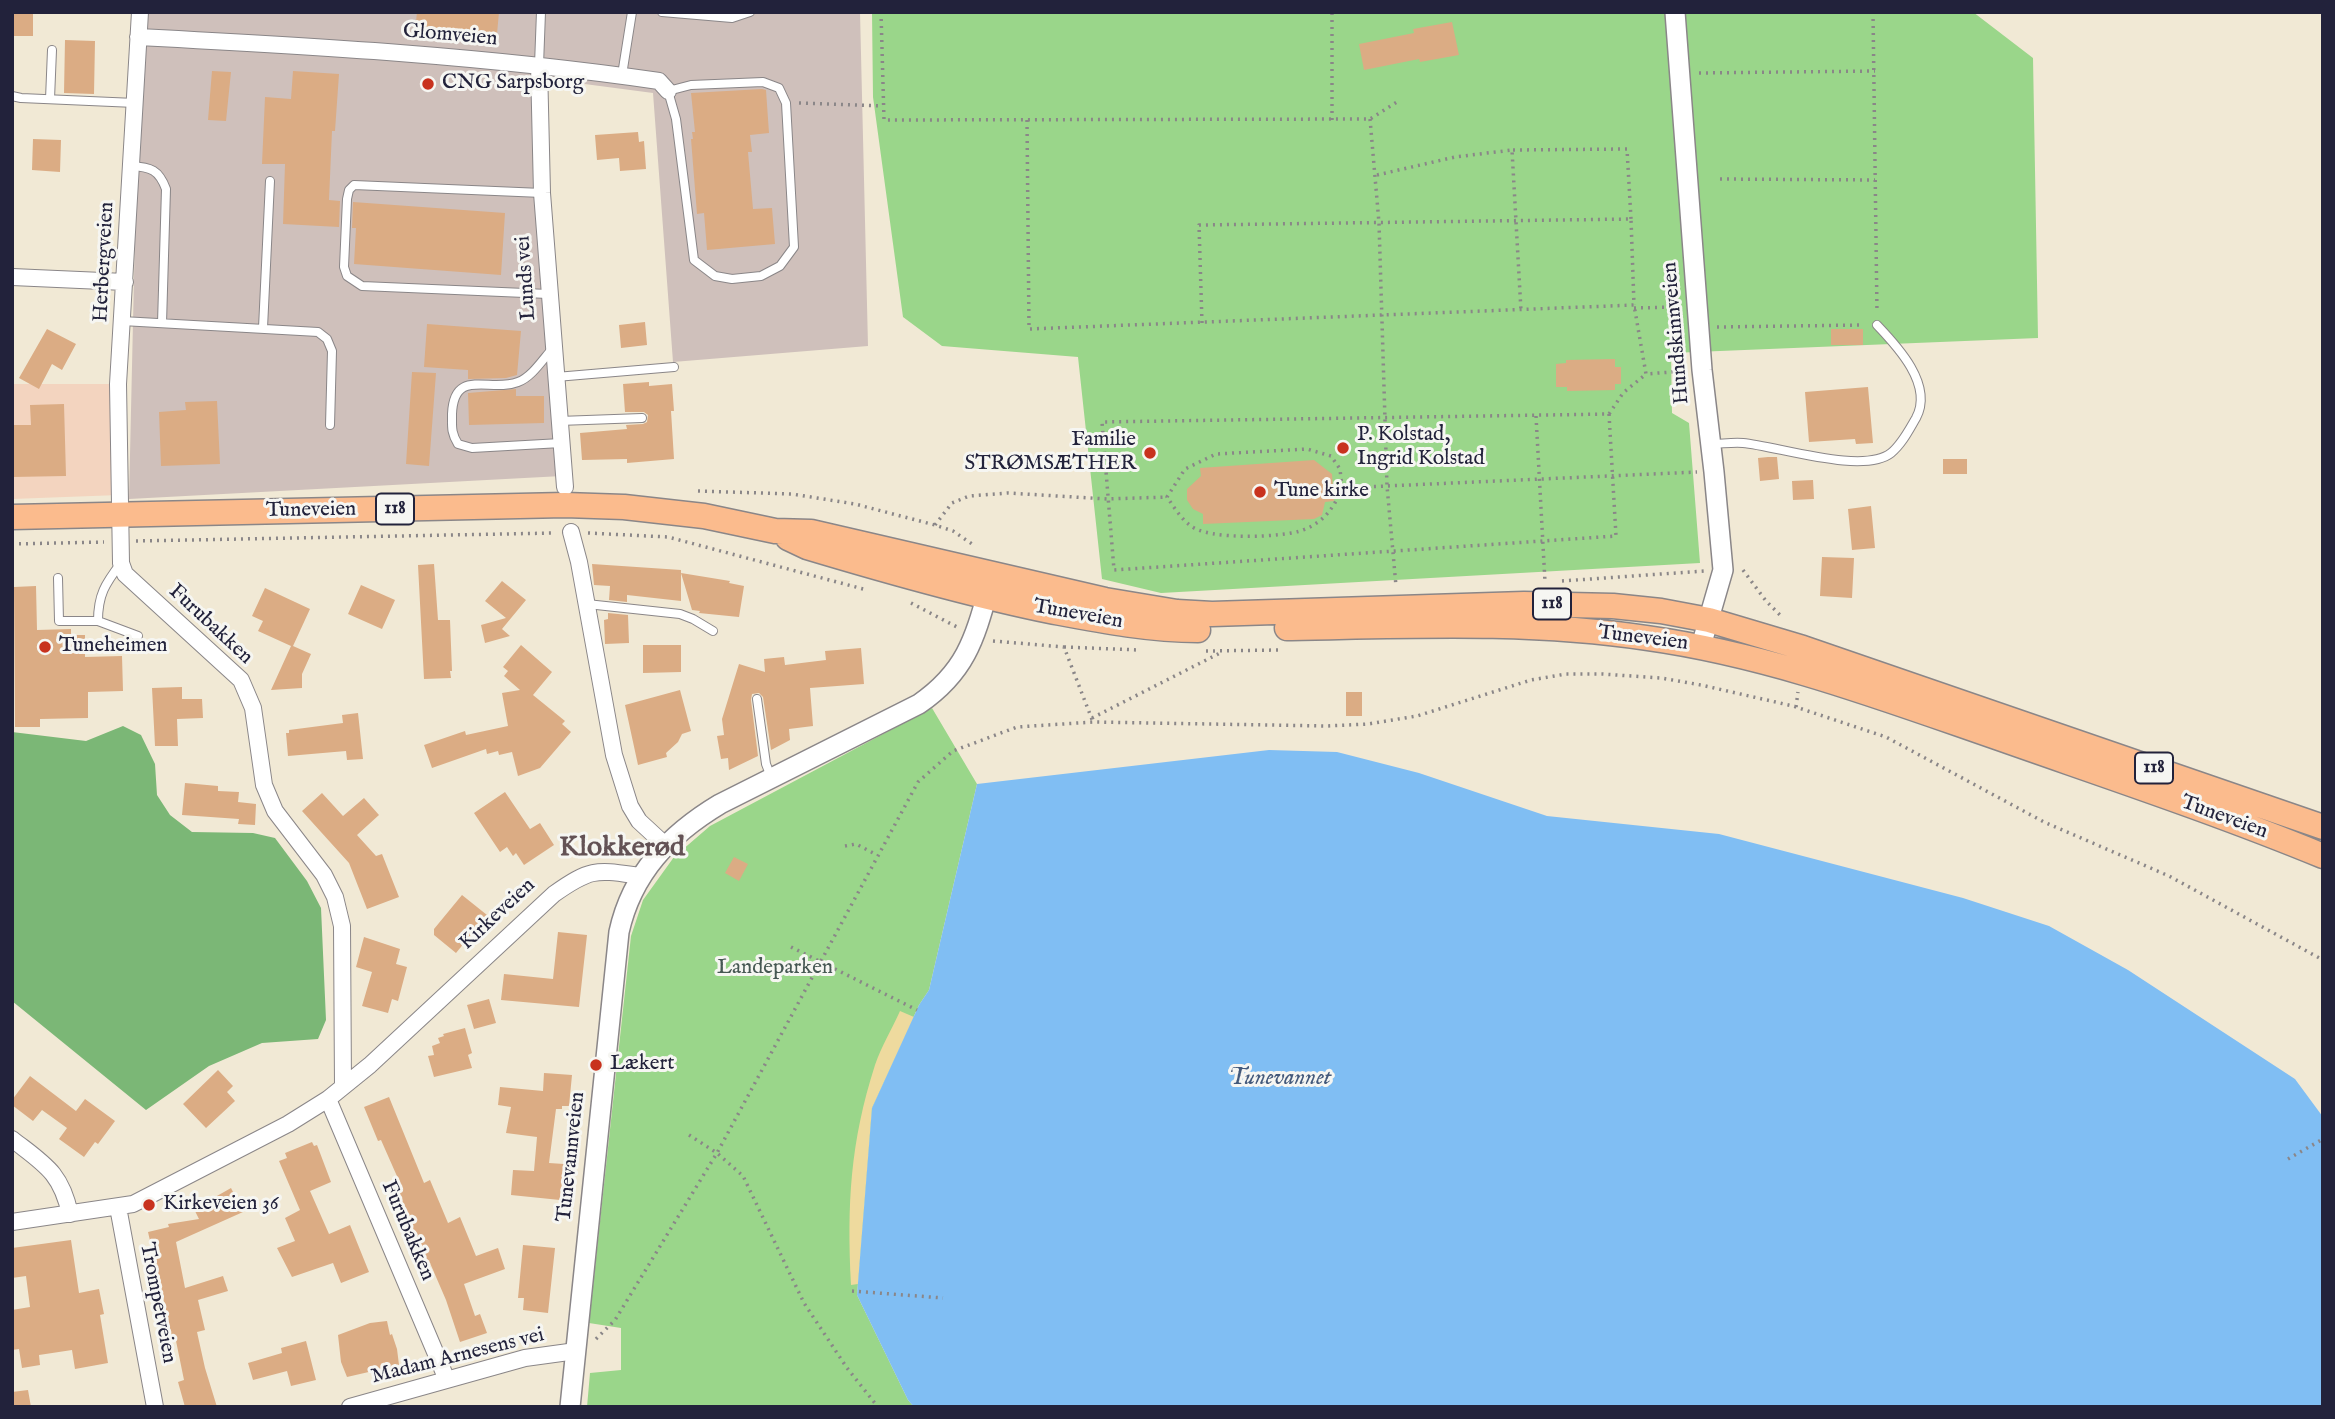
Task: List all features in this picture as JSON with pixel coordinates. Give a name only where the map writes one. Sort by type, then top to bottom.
[{"type":"main road","name":"Tuneveien","points":[[12,517],[565,505],[624,507],[704,516],[775,531],[811,532],[1105,600],[1177,612],[1212,614],[1397,599],[1568,604],[1661,611],[1709,620],[1802,648],[2323,827]]},
{"type":"main road","name":"Tuneveien","points":[[775,531],[807,547],[986,598],[1085,618],[1154,628],[1535,628],[1599,632],[1701,646],[1751,657],[1852,687],[2157,794],[2323,856]]},
{"type":"street","name":"Herbergveien","points":[[119,515],[118,384],[140,12]]},
{"type":"street","name":"Hundskinnveien","points":[[1675,12],[1698,328],[1723,570],[1701,646]]},
{"type":"street","name":"Glomveien","points":[[138,37],[424,54],[539,65],[659,81],[668,91]]},
{"type":"street","name":"Lunds vei","points":[[539,65],[548,294],[565,487]]},
{"type":"street","points":[[12,277],[125,282]]},
{"type":"street","points":[[119,515],[121,563]]},
{"type":"street","points":[[571,532],[614,755],[630,806],[639,821],[665,845]]},
{"type":"street","name":"Furubakken","points":[[121,563],[125,574],[241,680],[253,708],[264,785],[275,811],[324,875],[335,897],[342,926],[343,1087]]},
{"type":"street","points":[[641,876],[665,845],[691,821],[919,704],[933,694],[954,673],[975,636],[993,572]]},
{"type":"street","name":"Kirkeveien","points":[[12,1222],[118,1208],[147,1199],[288,1124],[343,1087],[554,894],[575,878],[597,870],[641,876]]},
{"type":"street","name":"Tunevannveien","points":[[570,1407],[619,932],[629,897],[641,876]]},
{"type":"street","name":"Furubakken","points":[[328,1099],[447,1380]]},
{"type":"street","points":[[12,1139],[53,1173],[65,1192],[70,1214]]},
{"type":"street","name":"Trompetveien","points":[[118,1208],[155,1407]]},
{"type":"street","name":"Madam Arnesens vei","points":[[350,1407],[526,1358],[576,1351]]},
{"type":"lane","points":[[539,65],[541,12]]},
{"type":"lane","points":[[622,75],[632,12]]},
{"type":"lane","points":[[662,12],[733,18],[750,12]]},
{"type":"lane","points":[[50,99],[52,50]]},
{"type":"lane","points":[[763,82],[779,88],[786,103],[794,247],[780,266],[761,276],[732,279],[715,276],[694,260],[676,119],[668,91],[691,85],[763,82]]},
{"type":"lane","points":[[12,96],[135,103]]},
{"type":"lane","points":[[131,166],[156,170],[166,189],[162,323]]},
{"type":"lane","points":[[263,328],[270,181]]},
{"type":"lane","points":[[542,193],[354,185],[349,190],[347,199],[344,267],[347,276],[362,286],[548,294]]},
{"type":"lane","points":[[122,321],[318,332],[327,338],[332,351],[330,425]]},
{"type":"lane","points":[[1711,444],[1741,442],[1842,461],[1876,459],[1890,454],[1904,438],[1919,411],[1919,388],[1900,350],[1877,325]]},
{"type":"lane","points":[[553,348],[522,381],[468,386],[457,391],[453,399],[451,433],[458,444],[472,448],[561,443]]},
{"type":"lane","points":[[555,377],[674,367]]},
{"type":"lane","points":[[559,421],[642,418]]},
{"type":"lane","points":[[98,621],[99,600],[121,563]]},
{"type":"lane","points":[[58,578],[59,621],[98,621],[138,636]]},
{"type":"lane","points":[[587,604],[680,614],[713,631]]},
{"type":"lane","points":[[757,699],[766,764],[771,778]]},
{"type":"path","points":[[880,12],[884,120],[1370,119],[1400,100]]},
{"type":"path","points":[[1332,12],[1332,120]]},
{"type":"path","points":[[1698,328],[1877,325],[1873,12]]},
{"type":"path","points":[[1680,76],[1709,72],[1875,71]]},
{"type":"path","points":[[786,103],[883,106]]},
{"type":"path","points":[[1370,119],[1376,175],[1387,486],[1397,599]]},
{"type":"path","points":[[1027,120],[1030,329],[1382,313],[1686,307]]},
{"type":"path","points":[[1376,175],[1455,157],[1513,150],[1626,149],[1634,307],[1646,374]]},
{"type":"path","points":[[1513,150],[1521,311]]},
{"type":"path","points":[[1720,179],[1876,180]]},
{"type":"path","points":[[1202,323],[1199,225],[1630,219]]},
{"type":"path","points":[[1609,414],[1102,422],[1114,570],[1616,536],[1609,414],[1623,393],[1646,374],[1702,370]]},
{"type":"path","points":[[1536,416],[1545,582]]},
{"type":"path","points":[[1307,449],[1331,456],[1340,470],[1342,488],[1333,511],[1303,530],[1269,536],[1209,534],[1192,528],[1167,497],[1185,468],[1216,454],[1281,450],[1307,449]]},
{"type":"path","points":[[1342,488],[1714,472]]},
{"type":"path","points":[[935,525],[952,503],[969,496],[1008,493],[1107,499],[1167,497]]},
{"type":"path","points":[[12,544],[571,532],[634,534],[668,537],[874,592]]},
{"type":"path","points":[[1698,572],[1743,570],[1766,601],[1787,623]]},
{"type":"path","points":[[900,599],[913,603],[975,636],[993,641],[1140,651]]},
{"type":"path","points":[[1064,647],[1092,720]]},
{"type":"path","points":[[1196,651],[1283,650]]},
{"type":"path","points":[[1092,720],[1224,651]]},
{"type":"path","points":[[576,1351],[599,1337],[615,1320],[717,1153],[918,782],[953,751],[1017,727],[1092,720],[1327,726],[1368,724],[1417,716],[1531,680],[1566,674],[1630,676],[1701,685],[1793,706],[1886,737],[2044,822],[2169,876],[2323,960]]},
{"type":"path","points":[[845,846],[856,845],[877,855]]},
{"type":"path","points":[[791,947],[917,1010]]},
{"type":"path","points":[[689,1135],[717,1153],[743,1176],[804,1303],[847,1368],[878,1407]]},
{"type":"path","points":[[2288,1160],[2323,1139]]},
{"type":"path","points":[[852,1291],[943,1298]]},
{"type":"shaded area","points":[[140,12],[860,12],[868,346],[673,362],[653,93],[539,78],[562,476],[129,499]]},
{"type":"shaded area","points":[[12,384],[118,384],[119,495],[12,499]]},
{"type":"green space","points":[[872,12],[1973,12],[2033,58],[2038,338],[1671,353],[1672,413],[1689,423],[1700,563],[1161,593],[1102,579],[1078,357],[942,346],[903,317],[873,97]]},
{"type":"green space","name":"Landeparken","points":[[932,708],[977,784],[929,990],[919,1005],[872,1108],[857,1295],[908,1400],[914,1407],[587,1407],[590,1373],[621,1370],[621,1328],[589,1323],[631,936],[643,900],[674,857],[710,826]]},
{"type":"green space","points":[[123,726],[141,735],[155,764],[157,795],[170,815],[192,832],[253,833],[275,838],[307,881],[321,908],[326,1020],[318,1039],[262,1043],[209,1066],[146,1110],[12,1001],[12,732],[86,741]]},
{"type":"sand","points":[[900,1011],[914,1017],[872,1108],[858,1284],[851,1285],[850,1200],[855,1148],[875,1065]]},
{"type":"water","name":"Tunevannet","points":[[1269,750],[1337,752],[1419,773],[1547,816],[1719,834],[1963,898],[2049,926],[2128,970],[2295,1079],[2323,1117],[2323,1407],[914,1407],[908,1400],[857,1295],[872,1108],[919,1005],[929,990],[977,784]]},
{"type":"building","points":[[12,12],[33,12],[33,36],[12,36]]},
{"type":"building","points":[[417,12],[499,12],[497,34],[415,32]]},
{"type":"building","points":[[1452,22],[1459,55],[1420,62],[1419,59],[1364,70],[1359,44],[1414,33],[1413,29]]},
{"type":"building","points":[[65,40],[95,41],[94,94],[64,93]]},
{"type":"building","points":[[212,71],[231,72],[226,121],[208,120]]},
{"type":"building","points":[[293,71],[339,74],[335,131],[332,131],[329,200],[340,201],[339,227],[283,224],[285,164],[262,164],[265,97],[291,99]]},
{"type":"building","points":[[766,90],[769,133],[750,135],[752,152],[748,152],[753,209],[772,208],[775,244],[707,250],[704,213],[697,214],[691,139],[692,132],[695,132],[691,93]]},
{"type":"building","points":[[638,132],[639,142],[644,141],[646,169],[620,171],[619,158],[597,160],[595,135]]},
{"type":"building","points":[[33,139],[61,140],[60,172],[32,170]]},
{"type":"building","points":[[353,202],[505,213],[501,275],[354,264],[356,228],[352,228]]},
{"type":"building","points":[[645,322],[647,345],[621,348],[619,325]]},
{"type":"building","points":[[427,324],[521,331],[517,375],[468,379],[468,370],[424,367]]},
{"type":"building","points":[[47,329],[76,344],[62,370],[52,364],[39,389],[19,378]]},
{"type":"building","points":[[1831,329],[1863,329],[1863,345],[1831,345]]},
{"type":"building","points":[[1615,359],[1615,367],[1621,367],[1621,384],[1615,384],[1615,390],[1567,391],[1567,387],[1556,387],[1556,364],[1566,363],[1566,360]]},
{"type":"building","points":[[412,372],[436,373],[429,466],[406,464]]},
{"type":"building","points":[[649,382],[649,386],[672,384],[674,459],[627,463],[627,459],[582,460],[580,433],[627,429],[626,425],[647,422],[648,415],[644,412],[625,412],[623,384]]},
{"type":"building","points":[[1868,387],[1873,443],[1856,444],[1855,439],[1809,442],[1805,392]]},
{"type":"building","points":[[516,389],[516,396],[544,396],[544,423],[469,425],[468,393]]},
{"type":"building","points":[[217,401],[220,464],[161,466],[159,412],[186,410],[185,402]]},
{"type":"building","points":[[64,404],[66,476],[12,477],[12,425],[31,425],[30,405]]},
{"type":"building","points":[[1777,457],[1779,479],[1760,481],[1758,458]]},
{"type":"building","points":[[1943,459],[1967,459],[1967,474],[1943,474]]},
{"type":"building","name":"Tune kirke","points":[[1314,460],[1332,474],[1334,501],[1325,502],[1322,515],[1314,519],[1203,524],[1203,514],[1193,509],[1187,500],[1187,489],[1201,476],[1200,468]]},
{"type":"building","points":[[1813,480],[1814,499],[1793,500],[1792,481]]},
{"type":"building","points":[[1871,506],[1875,548],[1852,550],[1848,509]]},
{"type":"building","points":[[1822,557],[1854,558],[1852,598],[1820,596]]},
{"type":"building","points":[[434,564],[438,620],[450,620],[452,671],[451,678],[424,679],[418,565]]},
{"type":"building","points":[[592,564],[681,570],[681,601],[627,595],[627,602],[609,600],[610,586],[594,585]]},
{"type":"building","points":[[681,573],[744,586],[739,617],[692,610]]},
{"type":"building","points":[[502,581],[526,600],[502,629],[510,636],[485,643],[481,625],[506,618],[485,601]]},
{"type":"building","points":[[361,585],[395,600],[382,629],[348,614]]},
{"type":"building","points":[[36,586],[37,630],[71,629],[71,635],[85,635],[85,657],[122,656],[123,691],[88,692],[88,718],[40,719],[40,727],[15,727],[14,587]]},
{"type":"building","points":[[265,588],[310,609],[293,646],[311,654],[302,674],[302,688],[271,690],[291,646],[258,631],[263,621],[252,616]]},
{"type":"building","points":[[608,613],[628,615],[629,643],[605,644],[604,620],[608,619]]},
{"type":"building","points":[[521,645],[552,672],[533,695],[565,721],[562,724],[571,732],[540,768],[518,776],[512,752],[499,755],[498,751],[487,754],[486,749],[432,768],[424,745],[465,731],[466,735],[508,726],[502,693],[520,690],[504,676],[508,671],[503,667]]},
{"type":"building","points":[[643,645],[681,645],[681,672],[643,673]]},
{"type":"building","points":[[861,648],[864,684],[810,688],[813,726],[789,729],[790,740],[771,750],[763,697],[759,693],[752,694],[758,756],[729,770],[728,758],[721,759],[717,736],[724,735],[722,719],[739,664],[765,672],[764,659],[784,657],[785,665],[826,660],[825,651]]},
{"type":"building","points":[[182,687],[182,699],[202,699],[203,718],[177,719],[178,746],[155,746],[152,688]]},
{"type":"building","points":[[680,690],[691,731],[682,734],[666,753],[667,757],[638,765],[625,705]]},
{"type":"building","points":[[1346,692],[1362,692],[1362,716],[1346,716]]},
{"type":"building","points":[[358,713],[363,759],[347,760],[346,751],[288,756],[286,733],[289,733],[289,730],[343,723],[342,715]]},
{"type":"building","points":[[185,783],[218,786],[218,791],[239,792],[238,802],[256,804],[255,825],[238,824],[239,819],[182,815]]},
{"type":"building","points":[[505,792],[530,829],[540,823],[554,845],[524,865],[516,853],[513,856],[507,847],[500,852],[474,813]]},
{"type":"building","points":[[322,793],[343,816],[364,798],[379,815],[357,835],[376,856],[382,854],[399,897],[367,909],[349,863],[302,811]]},
{"type":"building","points":[[734,857],[748,864],[739,881],[725,873]]},
{"type":"building","points":[[462,895],[487,915],[456,953],[434,935],[434,929]]},
{"type":"building","points":[[558,932],[587,935],[579,1007],[501,1000],[504,974],[553,979]]},
{"type":"building","points":[[364,937],[400,949],[396,964],[407,967],[398,1001],[392,999],[388,1013],[362,1006],[372,972],[356,967]]},
{"type":"building","points":[[489,999],[496,1023],[474,1029],[467,1005]]},
{"type":"building","points":[[465,1028],[472,1053],[468,1055],[472,1068],[434,1077],[428,1056],[434,1055],[432,1046],[440,1043],[438,1038],[444,1036],[443,1034]]},
{"type":"building","points":[[218,1070],[233,1086],[227,1092],[235,1101],[206,1128],[183,1104]]},
{"type":"building","points":[[544,1073],[572,1075],[569,1106],[556,1109],[549,1163],[564,1164],[560,1200],[511,1195],[513,1170],[534,1171],[537,1137],[506,1133],[511,1107],[498,1105],[500,1087],[543,1091]]},
{"type":"building","points":[[30,1076],[76,1111],[85,1099],[115,1121],[98,1144],[95,1142],[84,1157],[59,1139],[67,1128],[42,1110],[33,1121],[12,1105],[12,1100]]},
{"type":"building","points":[[389,1097],[424,1183],[430,1180],[448,1223],[460,1217],[476,1256],[498,1248],[505,1269],[464,1284],[475,1316],[480,1314],[487,1333],[460,1342],[446,1300],[395,1185],[400,1183],[364,1107]]},
{"type":"building","points":[[312,1142],[314,1146],[317,1145],[331,1182],[310,1191],[329,1234],[350,1225],[369,1272],[341,1283],[333,1263],[292,1277],[277,1248],[295,1241],[285,1218],[300,1210],[279,1161],[287,1158],[285,1153]]},
{"type":"building","points":[[231,1188],[243,1212],[176,1242],[185,1288],[223,1276],[228,1291],[198,1300],[205,1330],[197,1332],[217,1407],[185,1407],[178,1382],[184,1380],[175,1336],[172,1337],[148,1232],[169,1227],[168,1224],[199,1219],[194,1209]]},
{"type":"building","points":[[71,1240],[79,1293],[99,1289],[104,1314],[100,1315],[108,1363],[75,1369],[72,1350],[39,1355],[40,1365],[22,1368],[19,1349],[12,1350],[12,1310],[30,1307],[26,1276],[12,1278],[12,1248]]},
{"type":"building","points":[[523,1245],[555,1248],[548,1313],[523,1310],[524,1298],[518,1298]]},
{"type":"building","points":[[387,1321],[397,1349],[399,1365],[347,1377],[341,1362],[338,1335],[370,1323]]},
{"type":"building","points":[[306,1341],[316,1380],[291,1386],[287,1371],[253,1380],[248,1363],[282,1353],[281,1348]]},
{"type":"building","points":[[28,1390],[31,1407],[12,1407],[12,1392]]},
{"type":"place","name":"CNG Sarpsborg","points":[[428,84]]},
{"type":"place","name":"P. Kolstad, Ingrid Kolstad","points":[[1343,448]]},
{"type":"place","name":"Familie STRØMSÆTHER","points":[[1150,453]]},
{"type":"place","name":"Tune kirke","points":[[1260,492]]},
{"type":"place","name":"Tuneheimen","points":[[45,647]]},
{"type":"place","name":"Lækert","points":[[596,1065]]},
{"type":"place","name":"Kirkeveien 36","points":[[149,1205]]},
{"type":"district","name":"Klokkerød","points":[[622,849]]}]
